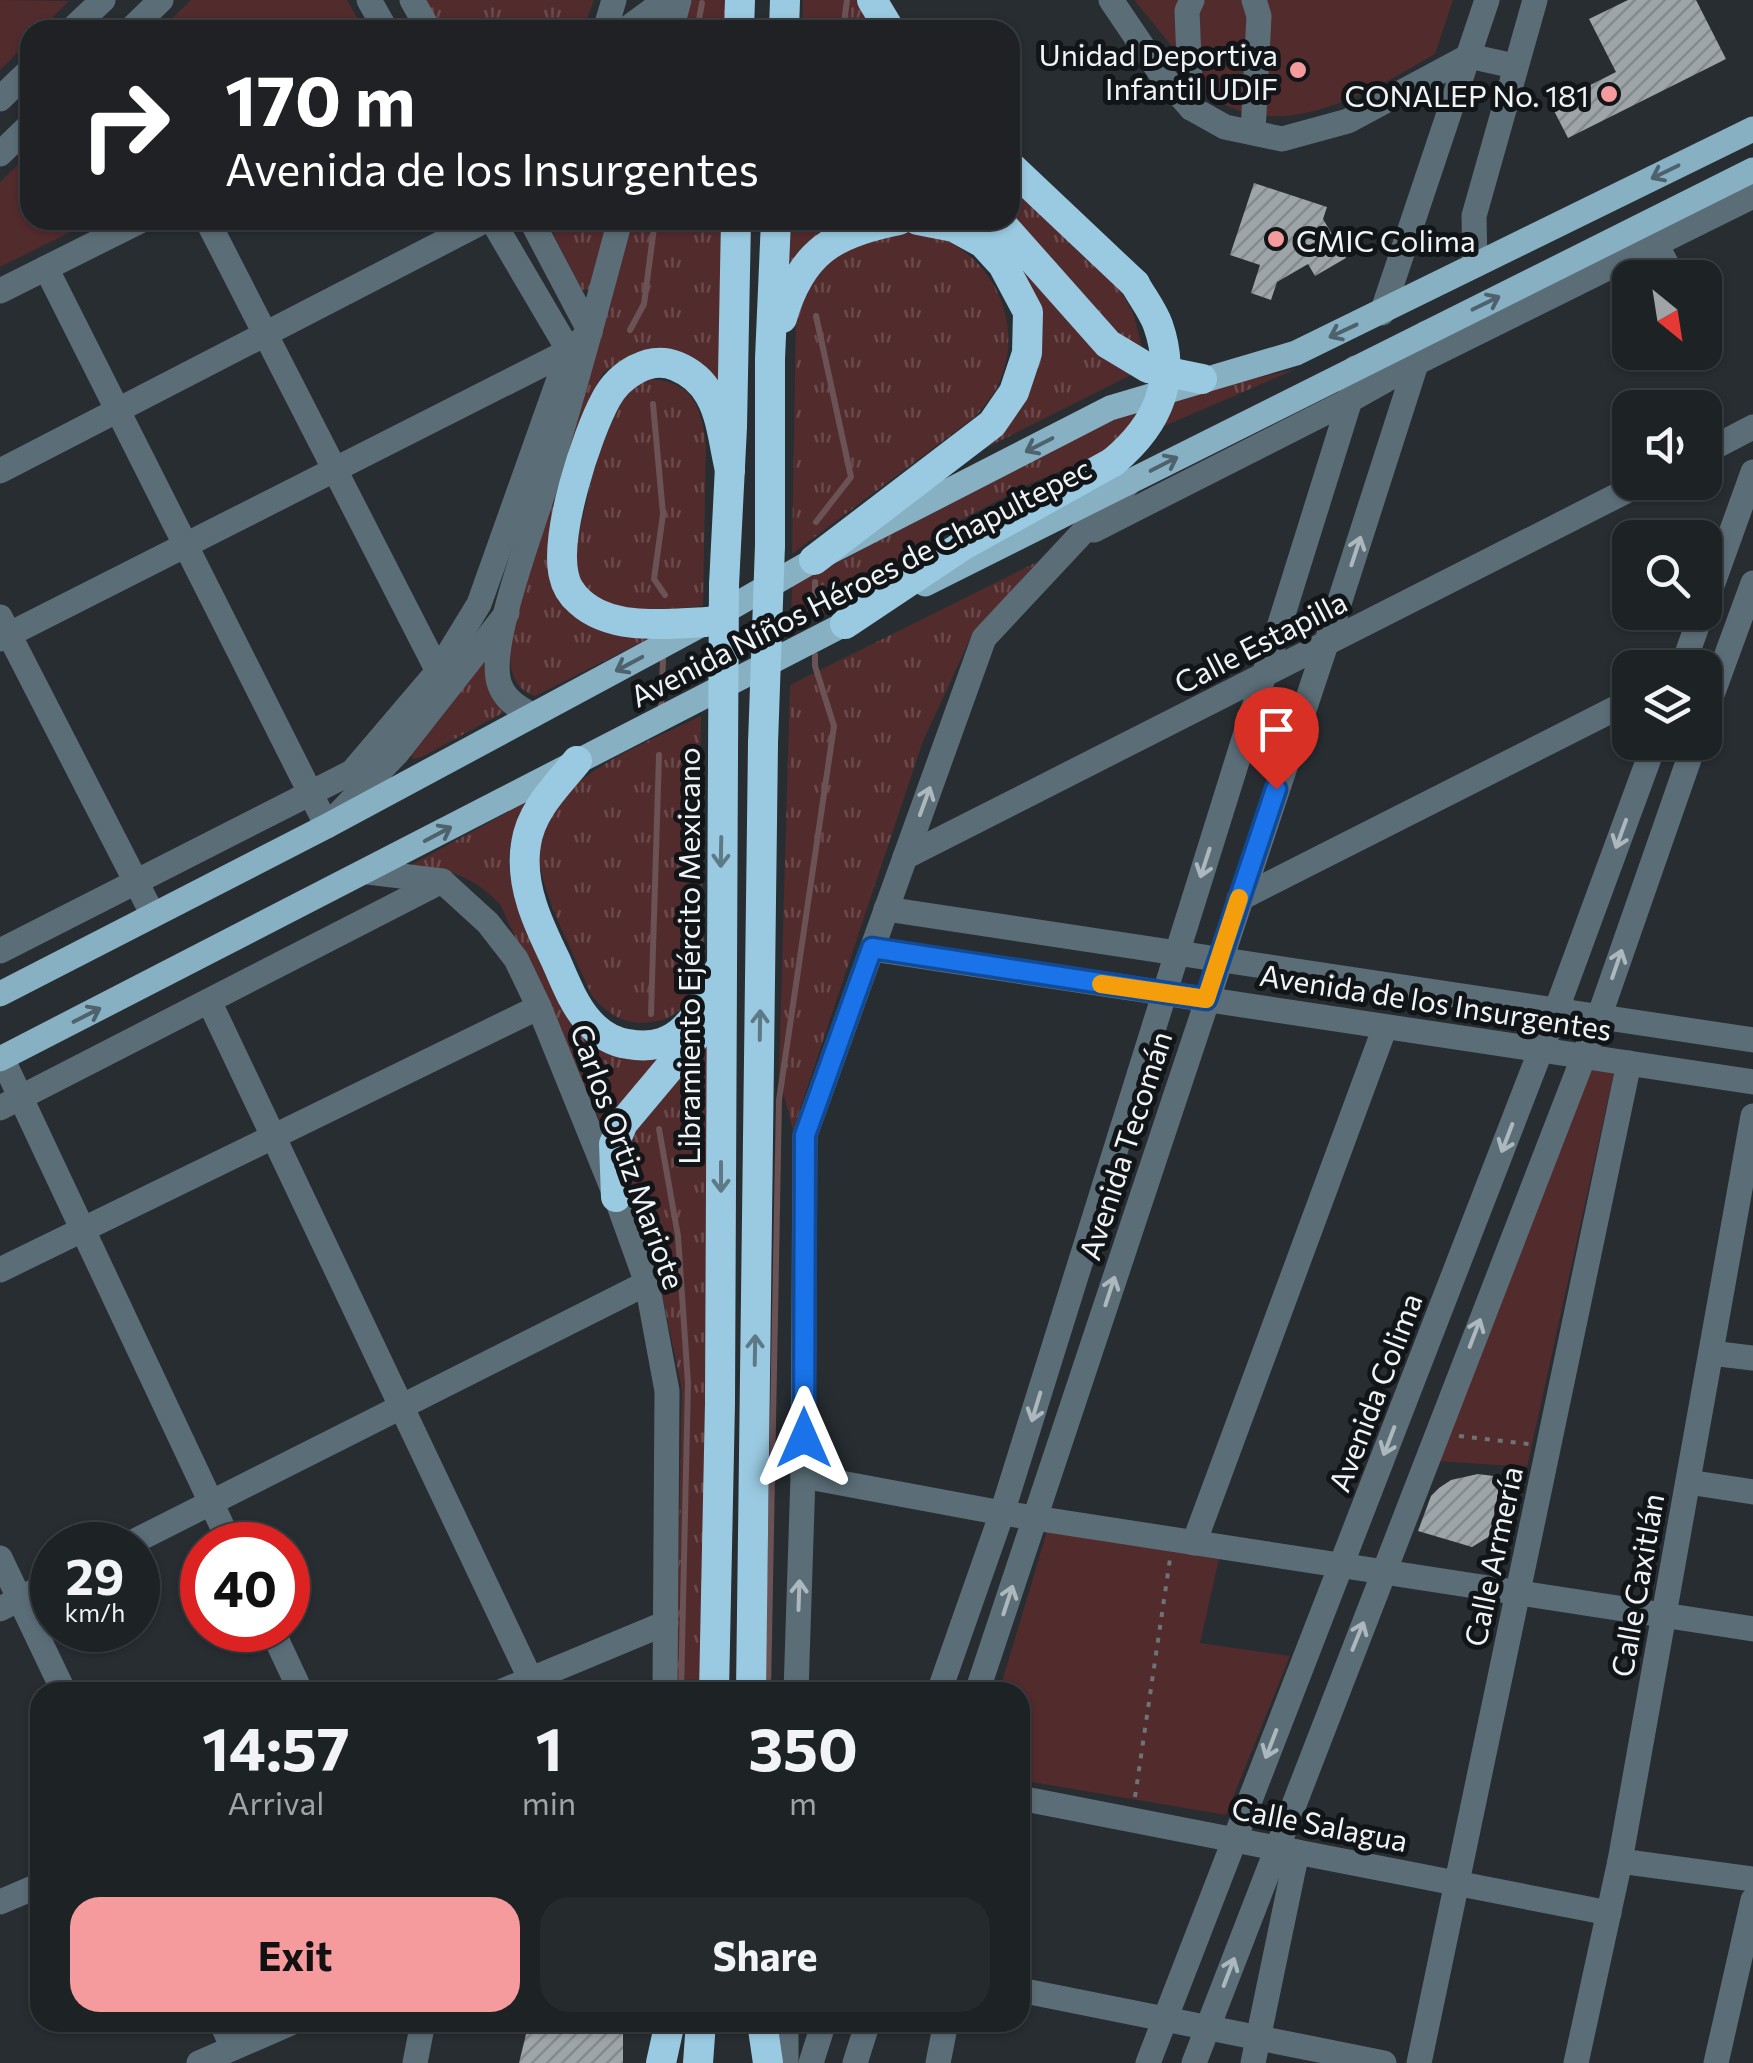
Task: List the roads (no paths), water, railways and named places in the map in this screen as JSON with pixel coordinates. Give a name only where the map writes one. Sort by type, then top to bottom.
[{"type":"highway","points":[[845,624],[962,546],[1122,472],[1158,407],[1167,369],[1158,323],[1134,284],[1020,176]]},
{"type":"highway","name":"Libramiento Ejército Mexicano","points":[[714,1682],[724,584],[736,230]]},
{"type":"highway","points":[[751,1682],[770,359],[776,230]]},
{"type":"highway","points":[[770,359],[792,284],[817,252],[858,230]]},
{"type":"highway","points":[[814,560],[992,424],[1014,392],[1026,353],[1028,312],[1003,265],[982,243],[959,230]]},
{"type":"highway","points":[[1007,230],[1108,344],[1148,368],[1202,379]]},
{"type":"highway","points":[[706,622],[626,622],[582,604],[563,574],[562,535],[583,456],[607,397],[625,376],[652,362],[670,363],[703,384],[716,413],[730,470]]},
{"type":"highway","points":[[577,761],[540,805],[531,822],[524,864],[544,937],[588,1021],[620,1043],[658,1045],[674,1038],[694,1018],[722,963]]},
{"type":"highway","points":[[616,1198],[614,1144],[624,1123],[722,1004]]},
{"type":"highway","points":[[660,2063],[668,2032]]},
{"type":"highway","points":[[698,2063],[700,2032]]},
{"type":"highway","points":[[749,2032],[750,2063]]},
{"type":"highway","points":[[763,2032],[768,2063]]},
{"type":"main road","name":"Avenida Niños Héroes de Chapultepec","points":[[0,994],[327,826],[814,560],[1110,408],[1296,353],[1753,129]]},
{"type":"main road","name":"Avenida Niños Héroes de Chapultepec","points":[[1122,472],[1650,234],[1753,170]]},
{"type":"main road","name":"Avenida Niños Héroes de Chapultepec","points":[[1,1058],[845,624]]},
{"type":"street","points":[[140,20],[161,0]]},
{"type":"street","points":[[639,20],[666,0]]},
{"type":"street","points":[[1110,0],[1161,74],[1190,108],[1226,127],[1282,139],[1348,121],[1469,56],[1514,66]]},
{"type":"street","points":[[1190,108],[1187,10],[1192,0]]},
{"type":"street","points":[[1254,0],[1259,16],[1254,132]]},
{"type":"street","points":[[1382,313],[1487,0]]},
{"type":"street","points":[[1475,265],[1474,216],[1534,0]]},
{"type":"street","points":[[0,99],[20,80]]},
{"type":"street","points":[[0,154],[20,135]]},
{"type":"street","points":[[1076,539],[1350,400],[1650,234],[1753,196]]},
{"type":"street","points":[[0,291],[122,230]]},
{"type":"street","points":[[212,230],[443,680]]},
{"type":"street","points":[[0,471],[469,230]]},
{"type":"street","points":[[495,230],[569,351]]},
{"type":"street","points":[[536,230],[590,332]]},
{"type":"street","points":[[533,716],[512,703],[498,681],[506,613],[617,230]]},
{"type":"street","points":[[1650,234],[1664,260]]},
{"type":"street","points":[[46,268],[327,826],[398,753],[443,680],[480,604],[569,351]]},
{"type":"street","points":[[152,915],[3,630],[335,470],[569,351],[590,332]]},
{"type":"street","name":"Avenida Tecomán","points":[[980,1682],[1426,333]]},
{"type":"street","name":"Avenida Tecomán","points":[[943,1682],[1002,1513],[1166,994],[1350,400],[1355,368]]},
{"type":"street","points":[[1722,443],[1753,427]]},
{"type":"street","points":[[796,1682],[804,1476],[805,1135],[984,638],[1076,539],[1122,472]]},
{"type":"street","points":[[1722,558],[1753,472]]},
{"type":"street","name":"Calle Estapilla","points":[[905,857],[1612,498]]},
{"type":"street","points":[[1722,666],[1753,583]]},
{"type":"street","points":[[0,951],[352,772],[506,613]]},
{"type":"street","points":[[1722,655],[1727,652]]},
{"type":"street","points":[[1239,898],[1612,710]]},
{"type":"street","name":"Avenida Colima","points":[[1148,2063],[1541,1050],[1648,760]]},
{"type":"street","points":[[1194,2063],[1286,1850],[1384,1571],[1598,1017],[1689,760]]},
{"type":"street","points":[[368,872],[442,882]]},
{"type":"street","points":[[10,1103],[442,882]]},
{"type":"street","name":"Carlos Ortiz Mariote","points":[[442,882],[488,923],[516,958],[616,1198],[646,1283],[666,1391],[666,1623]]},
{"type":"street","name":"Avenida de los Insurgentes","points":[[886,909],[1753,1040]]},
{"type":"street","points":[[1010,971],[1024,931]]},
{"type":"street","name":"Avenida de los Insurgentes","points":[[872,948],[1753,1082]]},
{"type":"street","points":[[209,1001],[531,1680]]},
{"type":"street","points":[[0,1270],[539,1007]]},
{"type":"street","points":[[1184,1541],[1385,1027]]},
{"type":"street","points":[[1,1058],[10,1103],[83,1230],[221,1522]]},
{"type":"street","name":"Calle Armería","points":[[1419,2063],[1629,1063]]},
{"type":"street","name":"Calle Caxitlán","points":[[1576,2063],[1620,1860],[1711,1353],[1745,1206],[1753,1116]]},
{"type":"street","points":[[160,1528],[646,1283]]},
{"type":"street","points":[[1711,1353],[1753,1358]]},
{"type":"street","points":[[804,1476],[1002,1513],[1753,1628]]},
{"type":"street","points":[[1688,1482],[1753,1492]]},
{"type":"street","points":[[0,1558],[10,1604],[58,1682]]},
{"type":"street","points":[[526,1682],[666,1623],[665,1682]]},
{"type":"street","points":[[282,1652],[296,1682]]},
{"type":"street","name":"Calle Salagua","points":[[1030,1800],[1608,1913]]},
{"type":"street","points":[[1255,2050],[1286,1850]]},
{"type":"street","points":[[1620,1860],[1753,1879]]},
{"type":"street","points":[[2,1897],[30,1888]]},
{"type":"street","points":[[1716,2063],[1740,2016],[1753,1900]]},
{"type":"street","points":[[1030,1992],[1208,2028],[1255,2050],[1384,2063]]},
{"type":"street","points":[[226,2032],[233,2048]]},
{"type":"street","points":[[199,2063],[269,2032]]},
{"type":"street","points":[[415,2063],[421,2032]]},
{"type":"street","points":[[659,2032],[660,2063]]},
{"type":"street","points":[[786,2032],[786,2063]]},
{"type":"street","points":[[810,2063],[821,2032]]},
{"type":"street","points":[[855,2063],[865,2032]]},
{"type":"street","points":[[938,2063],[944,2032]]},
{"type":"waterway","points":[[844,20],[847,0]]},
{"type":"waterway","points":[[699,20],[702,3]]},
{"type":"waterway","points":[[630,330],[644,304],[654,230]]},
{"type":"waterway","points":[[816,316],[851,477],[816,522]]},
{"type":"waterway","points":[[653,404],[663,514],[654,579],[665,595]]},
{"type":"waterway","points":[[815,582],[815,615]]},
{"type":"waterway","points":[[768,1682],[779,1100],[834,726],[815,655]]},
{"type":"waterway","points":[[661,709],[663,659]]},
{"type":"waterway","points":[[651,1014],[659,755]]},
{"type":"waterway","points":[[659,1129],[678,1236],[688,1383],[681,1682]]},
{"type":"place","name":"Unidad Deportiva Infantil UDIF","points":[[1298,70]]},
{"type":"place","name":"CONALEP No. 181","points":[[1609,94]]},
{"type":"place","name":"CMIC Colima","points":[[1276,239]]}]
